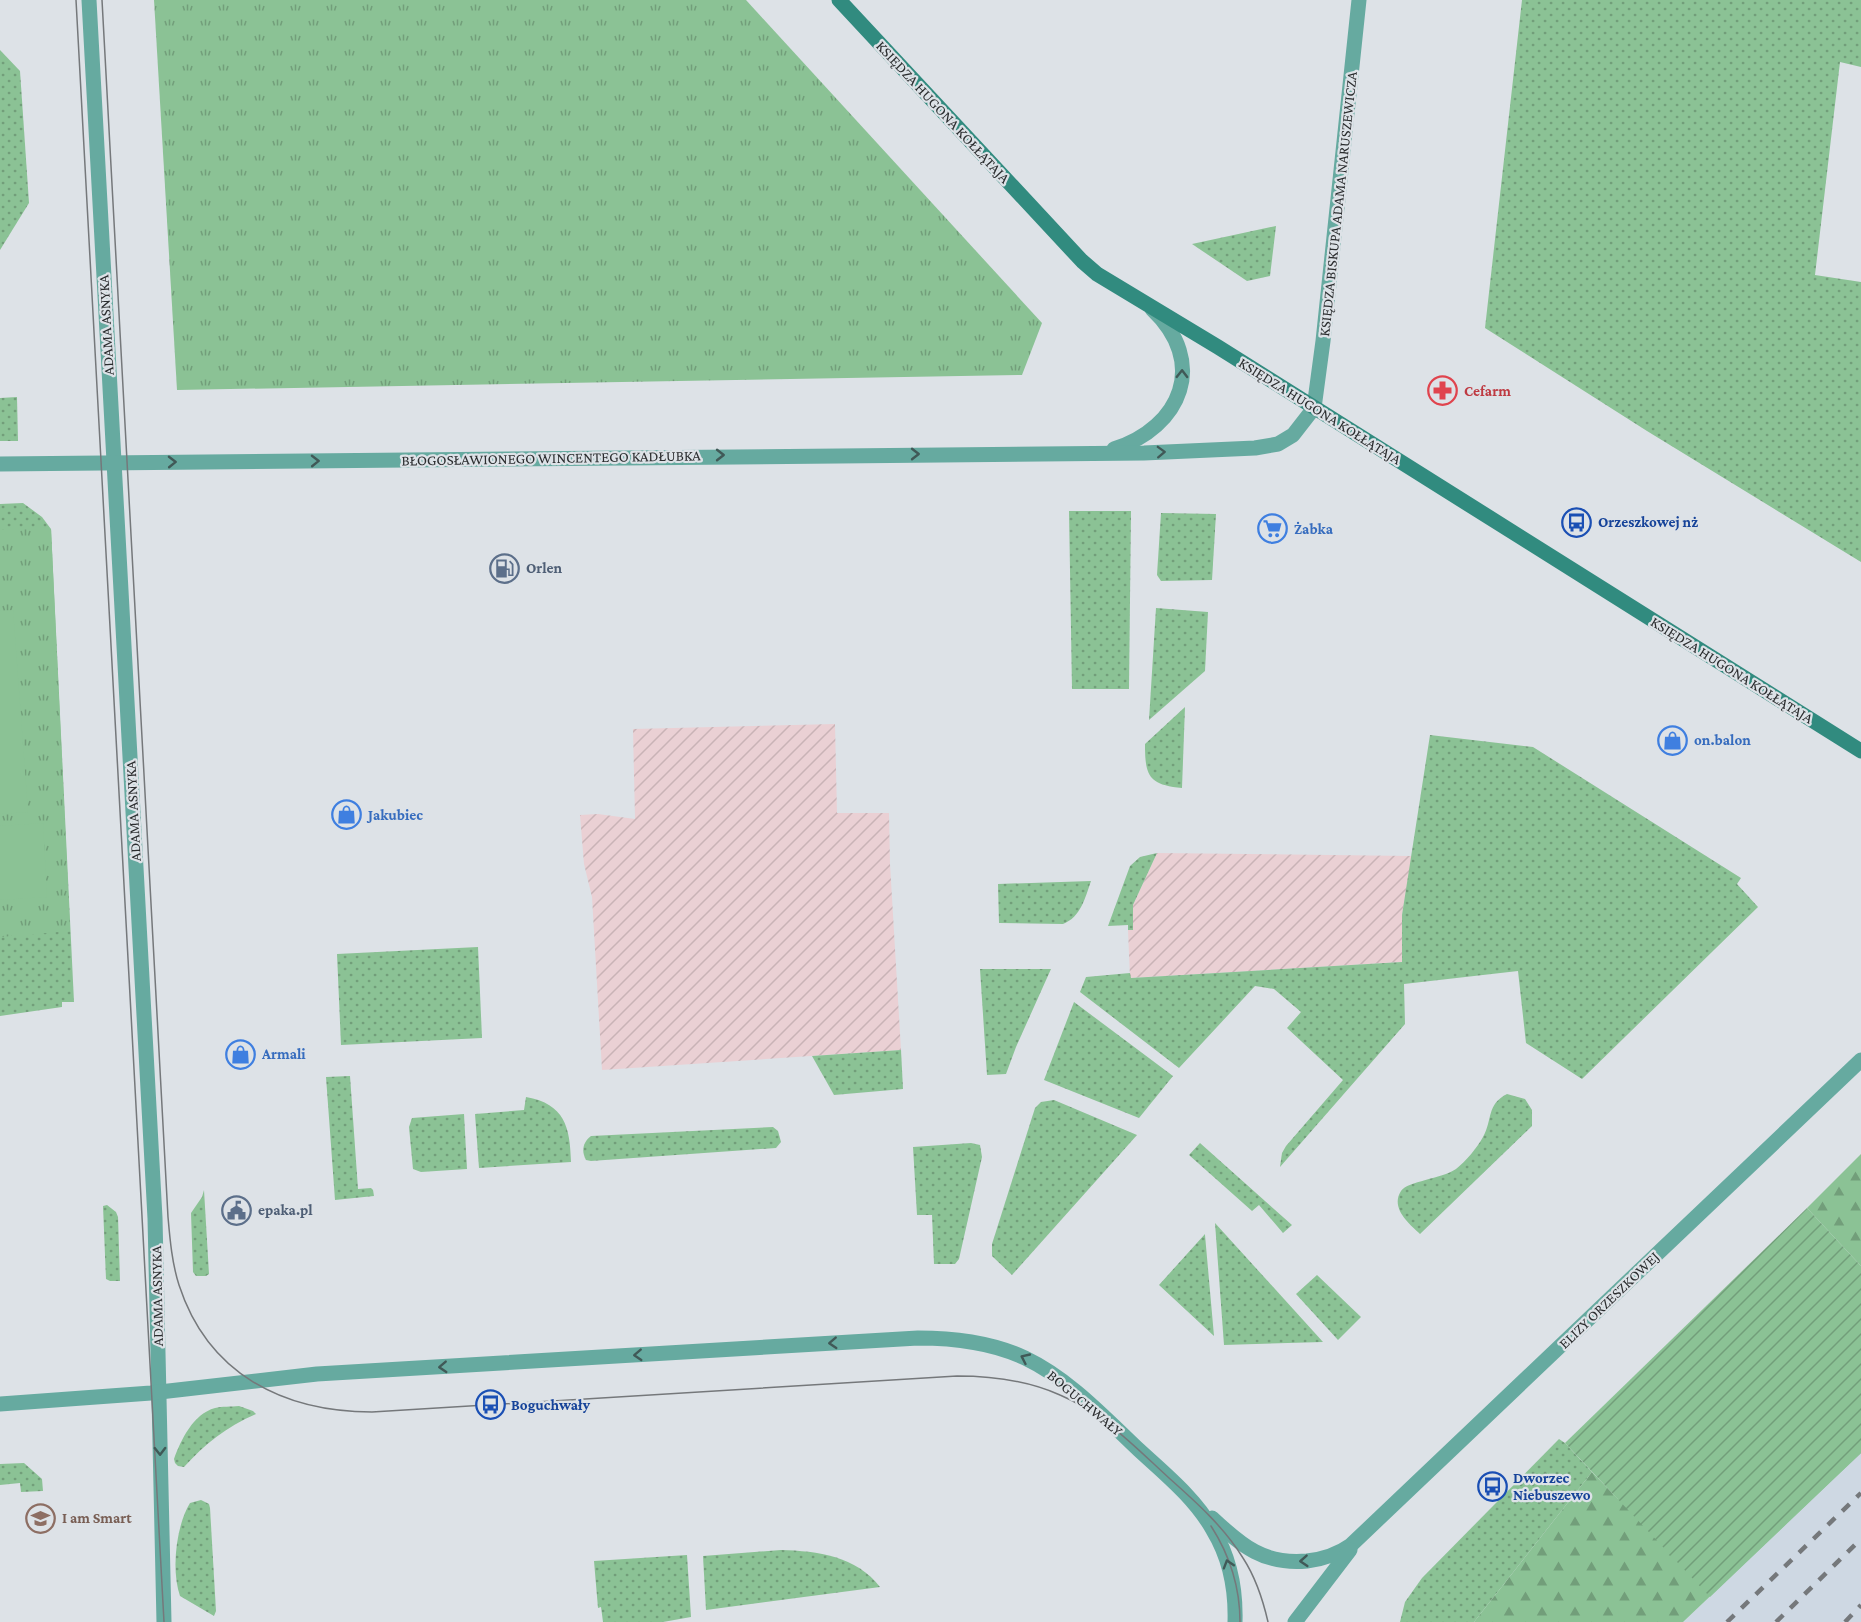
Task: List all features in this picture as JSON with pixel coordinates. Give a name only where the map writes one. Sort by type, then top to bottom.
[{"type":"street","name":"ADAMA ASNYKA","points":[[89,0],[153,1183],[164,1622]]},
{"type":"street","name":"KSIĘDZA HUGONA KOŁŁĄTAJA","points":[[839,0],[1082,261],[1097,274],[1136,296],[1861,751]]},
{"type":"street","name":"KSIĘDZA BISKUPA ADAMA NARUSZEWICZA","points":[[1314,408],[1359,0]]},
{"type":"street","name":"BŁOGOSŁAWIONEGO WINCENTEGO KADŁUBKA","points":[[1102,452],[1126,445],[1151,430],[1169,413],[1181,388],[1184,375],[1177,344],[1159,316],[1136,296]]},
{"type":"street","name":"BŁOGOSŁAWIONEGO WINCENTEGO KADŁUBKA","points":[[0,464],[1211,451],[1278,444],[1293,435],[1314,408]]},
{"type":"street","name":"ELIZY ORZESZKOWEJ","points":[[1168,1477],[1236,1539],[1254,1552],[1289,1562],[1321,1560],[1343,1551],[1861,1060]]},
{"type":"street","name":"BOGUCHWAŁY","points":[[0,1404],[159,1393],[316,1374],[943,1338],[995,1347],[1048,1371],[1082,1397],[1198,1508],[1217,1536],[1230,1572],[1235,1594],[1235,1622]]},
{"type":"street","name":"ELIZY ORZESZKOWEJ","points":[[1295,1622],[1357,1540]]},
{"type":"shaded area","points":[[835,724],[837,813],[889,813],[901,1050],[602,1070],[592,897],[584,864],[580,815],[598,814],[635,819],[633,729]]},
{"type":"shaded area","points":[[1157,853],[1412,856],[1402,915],[1402,962],[1130,978],[1128,930],[1133,930],[1133,905]]},
{"type":"shaded area","points":[[1861,1453],[1861,1622],[1683,1622],[1802,1509]]},
{"type":"green space","points":[[154,0],[746,0],[1042,323],[1022,375],[177,390]]},
{"type":"green space","points":[[1522,0],[1861,0],[1861,67],[1840,62],[1815,275],[1861,282],[1861,562],[1647,431],[1485,328]]},
{"type":"green space","points":[[0,50],[20,71],[29,203],[0,250]]},
{"type":"green space","points":[[1276,226],[1270,276],[1247,281],[1192,244]]},
{"type":"green space","points":[[17,397],[18,441],[0,441],[0,398]]},
{"type":"green space","points":[[23,503],[42,517],[51,529],[74,1002],[62,1002],[62,1007],[0,1016],[0,504]]},
{"type":"green space","points":[[1069,511],[1131,511],[1129,689],[1072,689]]},
{"type":"green space","points":[[1161,513],[1216,514],[1212,580],[1161,581],[1157,575]]},
{"type":"green space","points":[[36,527],[51,529],[70,931],[0,937],[0,530]]},
{"type":"green space","points":[[1156,608],[1208,612],[1205,671],[1149,720]]},
{"type":"green space","points":[[13,610],[28,812],[0,814],[0,611]]},
{"type":"green space","points":[[1185,707],[1182,788],[1171,787],[1151,777],[1146,764],[1145,744]]},
{"type":"green space","points":[[1430,735],[1533,747],[1741,878],[1737,884],[1758,907],[1582,1079],[1526,1043],[1518,971],[1404,984],[1405,1024],[1280,1167],[1282,1153],[1286,1146],[1343,1080],[1287,1028],[1301,1012],[1274,989],[1255,986],[1179,1068],[1080,992],[1086,977],[1130,973],[1131,978],[1402,962],[1402,915]]},
{"type":"green space","points":[[43,823],[47,897],[0,900],[0,826]]},
{"type":"green space","points":[[1157,853],[1133,905],[1133,930],[1128,930],[1128,925],[1108,926],[1130,866],[1140,857]]},
{"type":"green space","points":[[1091,881],[1078,912],[1063,924],[999,923],[998,884]]},
{"type":"green space","points":[[478,947],[482,1038],[341,1045],[337,954]]},
{"type":"green space","points":[[980,969],[1051,969],[1006,1074],[987,1075]]},
{"type":"green space","points":[[1074,1002],[1173,1076],[1139,1118],[1044,1080]]},
{"type":"green space","points":[[901,1050],[903,1089],[834,1095],[812,1056]]},
{"type":"green space","points":[[350,1076],[358,1189],[371,1188],[374,1196],[335,1200],[326,1077]]},
{"type":"green space","points":[[1507,1094],[1525,1099],[1532,1110],[1532,1126],[1420,1234],[1399,1209],[1398,1197],[1401,1191],[1410,1185],[1450,1172],[1460,1166],[1483,1137],[1496,1103]]},
{"type":"green space","points":[[526,1097],[549,1105],[563,1119],[569,1138],[571,1162],[479,1168],[475,1114],[524,1110]]},
{"type":"green space","points":[[1054,1100],[1137,1135],[1012,1275],[992,1256],[992,1244],[1035,1108],[1041,1102]]},
{"type":"green space","points":[[464,1114],[467,1169],[421,1172],[413,1169],[409,1127],[412,1118]]},
{"type":"green space","points":[[773,1127],[778,1131],[781,1142],[776,1148],[591,1161],[586,1160],[583,1150],[591,1136]]},
{"type":"green space","points":[[971,1143],[980,1145],[982,1157],[959,1259],[955,1264],[934,1264],[932,1215],[917,1215],[913,1147]]},
{"type":"green space","points":[[1200,1143],[1292,1225],[1283,1233],[1259,1205],[1252,1211],[1189,1155]]},
{"type":"green space","points":[[1861,1154],[1861,1266],[1807,1208]]},
{"type":"green space","points":[[204,1190],[209,1274],[196,1276],[193,1272],[191,1213]]},
{"type":"green space","points":[[107,1205],[116,1212],[118,1217],[120,1281],[106,1279],[103,1206]]},
{"type":"green space","points":[[1807,1208],[1861,1266],[1861,1453],[1710,1597],[1565,1443]]},
{"type":"green space","points":[[1215,1223],[1323,1342],[1224,1345]]},
{"type":"green space","points":[[1205,1235],[1214,1336],[1159,1285]]},
{"type":"green space","points":[[1317,1275],[1361,1317],[1338,1340],[1296,1294]]},
{"type":"green space","points":[[239,1406],[256,1414],[217,1437],[184,1467],[175,1463],[174,1459],[184,1436],[200,1416],[215,1408]]},
{"type":"green space","points":[[1559,1439],[1592,1472],[1474,1622],[1400,1622],[1405,1602],[1422,1578]]},
{"type":"green space","points":[[1861,1453],[1683,1622],[1474,1622],[1592,1472],[1618,1499]]},
{"type":"green space","points":[[24,1463],[42,1479],[43,1491],[21,1492],[20,1483],[0,1485],[0,1464]]},
{"type":"green space","points":[[201,1500],[209,1504],[210,1508],[216,1611],[214,1616],[180,1596],[177,1585],[176,1548],[181,1524],[190,1503]]},
{"type":"green space","points":[[781,1550],[835,1557],[860,1568],[880,1587],[706,1610],[703,1556]]},
{"type":"green space","points":[[687,1555],[691,1617],[663,1622],[603,1622],[601,1607],[598,1608],[594,1561]]},
{"type":"tram line","points":[[76,0],[164,1622]]},
{"type":"tram line","points":[[102,0],[168,1217],[173,1260],[179,1285],[192,1316],[209,1342],[229,1364],[253,1382],[279,1395],[308,1405],[372,1412],[957,1376],[1022,1382],[1060,1395],[1090,1411],[1131,1443],[1209,1515],[1227,1536],[1252,1573],[1268,1622]]},
{"type":"tram line","points":[[1211,1526],[1223,1548],[1236,1584],[1240,1622]]},
{"type":"railway","points":[[1727,1622],[1861,1493]]},
{"type":"railway","points":[[1776,1622],[1861,1539]]},
{"type":"railway","points":[[1845,1622],[1861,1605]]},
{"type":"place","name":"Cefarm","points":[[1443,391]]},
{"type":"place","name":"Orzeszkowej nż","points":[[1577,522]]},
{"type":"place","name":"Żabka","points":[[1273,529]]},
{"type":"place","name":"Orlen","points":[[505,568]]},
{"type":"place","name":"on.balon","points":[[1673,740]]},
{"type":"place","name":"Jakubiec","points":[[347,815]]},
{"type":"place","name":"Armali","points":[[241,1054]]},
{"type":"place","name":"epaka.pl","points":[[237,1210]]},
{"type":"place","name":"Boguchwały","points":[[490,1405]]},
{"type":"place","name":"Dworzec Niebuszewo","points":[[1492,1487]]},
{"type":"place","name":"I am Smart","points":[[41,1518]]}]
